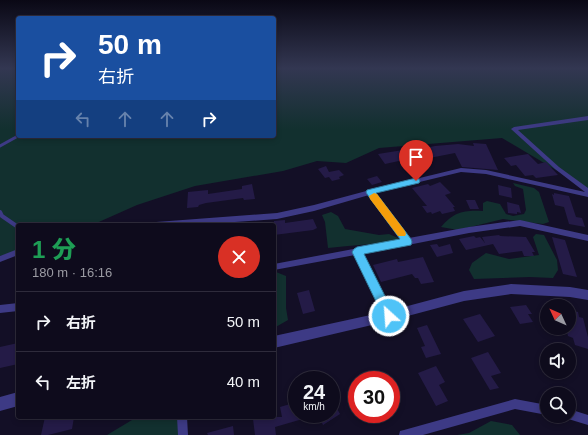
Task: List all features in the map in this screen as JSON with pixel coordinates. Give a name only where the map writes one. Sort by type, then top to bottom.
[{"type":"street","points":[[588,118],[514,130],[557,168],[588,191]]},
{"type":"street","points":[[183,223],[277,216],[314,208],[370,192],[461,170],[486,172],[588,195]]},
{"type":"street","points":[[370,192],[407,242]]},
{"type":"street","points":[[276,267],[469,230],[520,223],[588,238]]},
{"type":"street","points":[[357,252],[389,316]]},
{"type":"street","points":[[0,259],[16,253]]},
{"type":"street","points":[[276,342],[389,316],[464,296],[511,289],[570,292],[588,295]]},
{"type":"street","points":[[0,309],[16,307]]},
{"type":"street","points":[[0,404],[16,400]]},
{"type":"street","points":[[404,435],[515,404],[540,409]]},
{"type":"street","points":[[576,416],[588,420]]},
{"type":"street","points":[[182,419],[182,435]]},
{"type":"lane","points":[[0,146],[16,137]]},
{"type":"lane","points":[[0,212],[2,216],[16,226]]},
{"type":"green space","points":[[0,88],[16,88],[16,138],[276,138],[276,88],[588,88],[588,189],[502,138],[379,148],[346,163],[317,161],[283,171],[195,186],[137,205],[96,223],[16,223],[16,252],[0,256]]},
{"type":"green space","points":[[513,183],[534,188],[539,192],[549,222],[543,224],[503,219],[458,230],[441,227],[450,218],[459,213],[483,211],[483,203],[487,201],[500,204],[506,214],[513,216],[524,214],[526,210],[523,189],[515,186]]},
{"type":"green space","points":[[331,212],[338,216],[345,229],[379,235],[389,234],[398,238],[398,242],[328,248],[325,222],[322,215]]},
{"type":"green space","points":[[536,234],[544,235],[557,260],[558,270],[553,278],[530,277],[474,279],[469,270],[472,263],[486,253],[509,259],[539,255],[533,237]]},
{"type":"green space","points":[[276,272],[286,276],[286,308],[288,320],[276,327]]},
{"type":"green space","points":[[134,419],[183,419],[184,435],[107,435]]},
{"type":"green space","points":[[491,421],[512,425],[520,435],[457,435],[469,433]]},
{"type":"building","points":[[473,143],[486,144],[498,170],[462,167],[455,153],[414,161],[408,159],[385,164],[378,154],[403,150],[406,154],[423,151],[421,149],[435,146],[458,144],[474,146]]},
{"type":"building","points":[[528,154],[538,164],[546,162],[558,175],[536,178],[533,175],[525,176],[516,165],[511,166],[504,158]]},
{"type":"building","points":[[326,166],[329,172],[339,170],[344,175],[339,177],[340,179],[332,181],[329,177],[325,178],[318,169]]},
{"type":"building","points":[[377,176],[382,182],[372,185],[367,179]]},
{"type":"building","points":[[440,182],[451,193],[445,195],[455,207],[453,207],[455,211],[442,214],[440,211],[432,214],[431,212],[427,213],[422,206],[427,206],[412,188],[428,184],[430,186]]},
{"type":"building","points":[[252,184],[255,199],[244,200],[243,198],[206,203],[199,205],[198,207],[187,208],[188,192],[208,190],[208,194],[242,189],[242,186]]},
{"type":"building","points":[[498,185],[511,188],[512,198],[499,195]]},
{"type":"building","points":[[554,193],[569,196],[576,217],[582,218],[585,227],[569,224],[564,207],[555,205],[552,194],[554,195]]},
{"type":"building","points":[[466,200],[475,200],[479,209],[470,209]]},
{"type":"building","points":[[507,202],[519,205],[521,213],[508,213]]},
{"type":"building","points":[[313,219],[317,228],[313,230],[276,235],[276,223],[274,223],[274,221],[285,220],[285,223]]},
{"type":"building","points":[[499,235],[526,237],[535,252],[532,252],[534,256],[524,256],[522,251],[499,254],[493,244],[466,250],[459,239],[474,236],[476,238],[480,237],[485,243],[482,237]]},
{"type":"building","points":[[552,237],[565,240],[577,277],[563,274]]},
{"type":"building","points":[[437,244],[439,247],[450,244],[453,253],[437,257],[430,245]]},
{"type":"building","points":[[423,257],[434,282],[421,284],[418,278],[415,278],[412,274],[381,282],[373,265],[397,259],[398,262]]},
{"type":"building","points":[[309,290],[315,311],[303,314],[297,293]]},
{"type":"building","points":[[526,305],[532,314],[528,314],[533,322],[520,324],[510,307]]},
{"type":"building","points":[[576,312],[578,312],[579,317],[583,318],[588,337],[588,349],[576,345],[573,338],[568,336],[576,335]]},
{"type":"building","points":[[480,314],[495,336],[478,342],[463,319]]},
{"type":"building","points":[[427,325],[441,354],[426,358],[421,347],[425,346],[417,328]]},
{"type":"building","points":[[16,343],[16,364],[0,368],[0,347]]},
{"type":"building","points":[[488,352],[501,373],[491,376],[499,388],[490,390],[471,358]]},
{"type":"building","points":[[436,366],[445,382],[439,385],[448,401],[436,406],[418,373]]},
{"type":"building","points":[[288,405],[289,423],[275,427],[276,435],[255,435],[253,419],[276,419],[276,417],[282,417],[280,407]]},
{"type":"building","points":[[45,419],[74,419],[72,429],[48,435],[41,435]]},
{"type":"building","points":[[233,426],[234,435],[208,435],[207,433]]},
{"type":"slow traffic","points":[[374,196],[401,234]]},
{"type":"route","points":[[389,316],[357,252],[407,242],[370,192],[416,181]]}]
